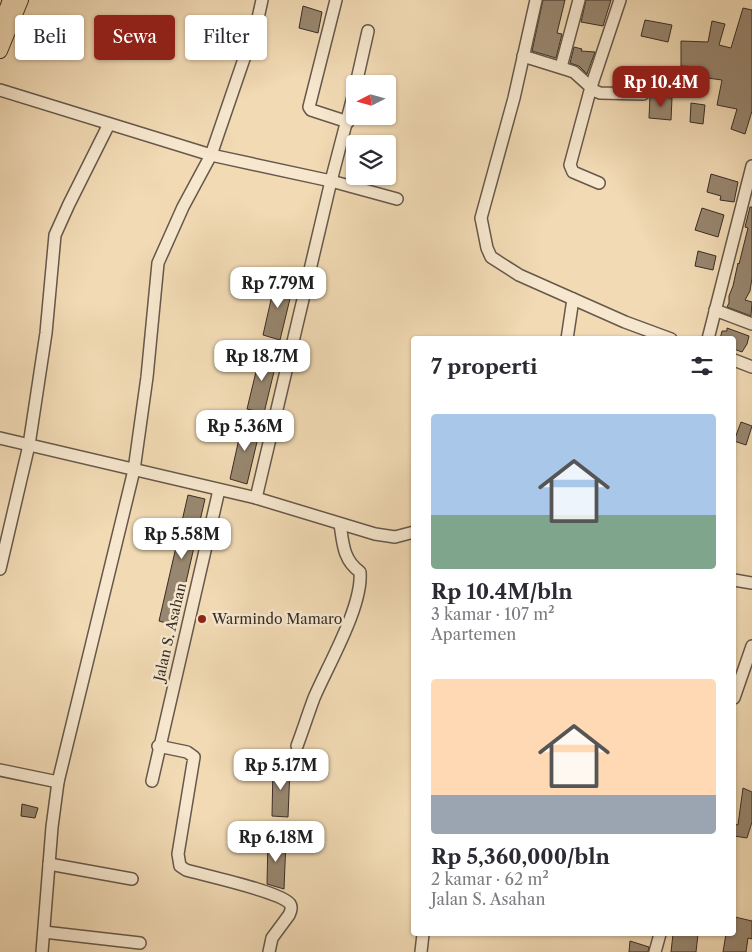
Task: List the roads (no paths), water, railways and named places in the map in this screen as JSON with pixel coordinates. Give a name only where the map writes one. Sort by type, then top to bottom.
[{"type":"main road","points":[[2,18],[10,0]]},
{"type":"main road","points":[[0,51],[21,0]]},
{"type":"street","points":[[42,952],[58,782],[134,470],[147,377],[158,263],[184,206],[212,155],[258,18],[262,0]]},
{"type":"street","points":[[336,0],[309,107],[311,110],[346,121]]},
{"type":"street","points":[[536,0],[514,98],[481,218],[482,231],[491,257],[519,275],[626,322],[663,336]]},
{"type":"street","points":[[561,68],[578,0]]},
{"type":"street","points":[[599,184],[573,172],[570,166],[591,88],[620,0]]},
{"type":"street","points":[[358,75],[368,31]]},
{"type":"street","points":[[523,56],[574,72],[591,88],[600,93],[643,94]]},
{"type":"street","points":[[0,103],[3,91],[212,155],[331,181],[397,199]]},
{"type":"street","points":[[0,569],[29,445],[46,333],[55,235],[109,124]]},
{"type":"street","points":[[256,498],[331,181],[347,125]]},
{"type":"street","points":[[709,336],[750,182],[752,166]]},
{"type":"street","points":[[567,336],[573,299]]},
{"type":"street","points":[[715,310],[752,324]]},
{"type":"street","points":[[736,361],[752,367]]},
{"type":"street","points":[[0,438],[256,498],[375,534],[395,537],[411,533]]},
{"type":"street","name":"Jalan S. Asahan","points":[[152,781],[158,746],[218,490]]},
{"type":"street","points":[[297,746],[314,699],[351,618],[361,582],[360,572],[352,566],[346,556],[340,524]]},
{"type":"street","points":[[736,580],[752,583]]},
{"type":"street","points":[[736,692],[752,646]]},
{"type":"street","points":[[158,746],[187,752],[194,757],[178,854],[180,866],[186,870],[262,890],[289,903],[291,911],[272,938],[269,952]]},
{"type":"street","points":[[0,770],[58,782]]},
{"type":"street","points":[[49,864],[132,879]]},
{"type":"street","points":[[44,932],[140,943]]},
{"type":"street","points":[[421,952],[423,936]]},
{"type":"street","points":[[655,952],[659,936]]},
{"type":"place","name":"Warmindo Mamaro","points":[[202,619]]}]
